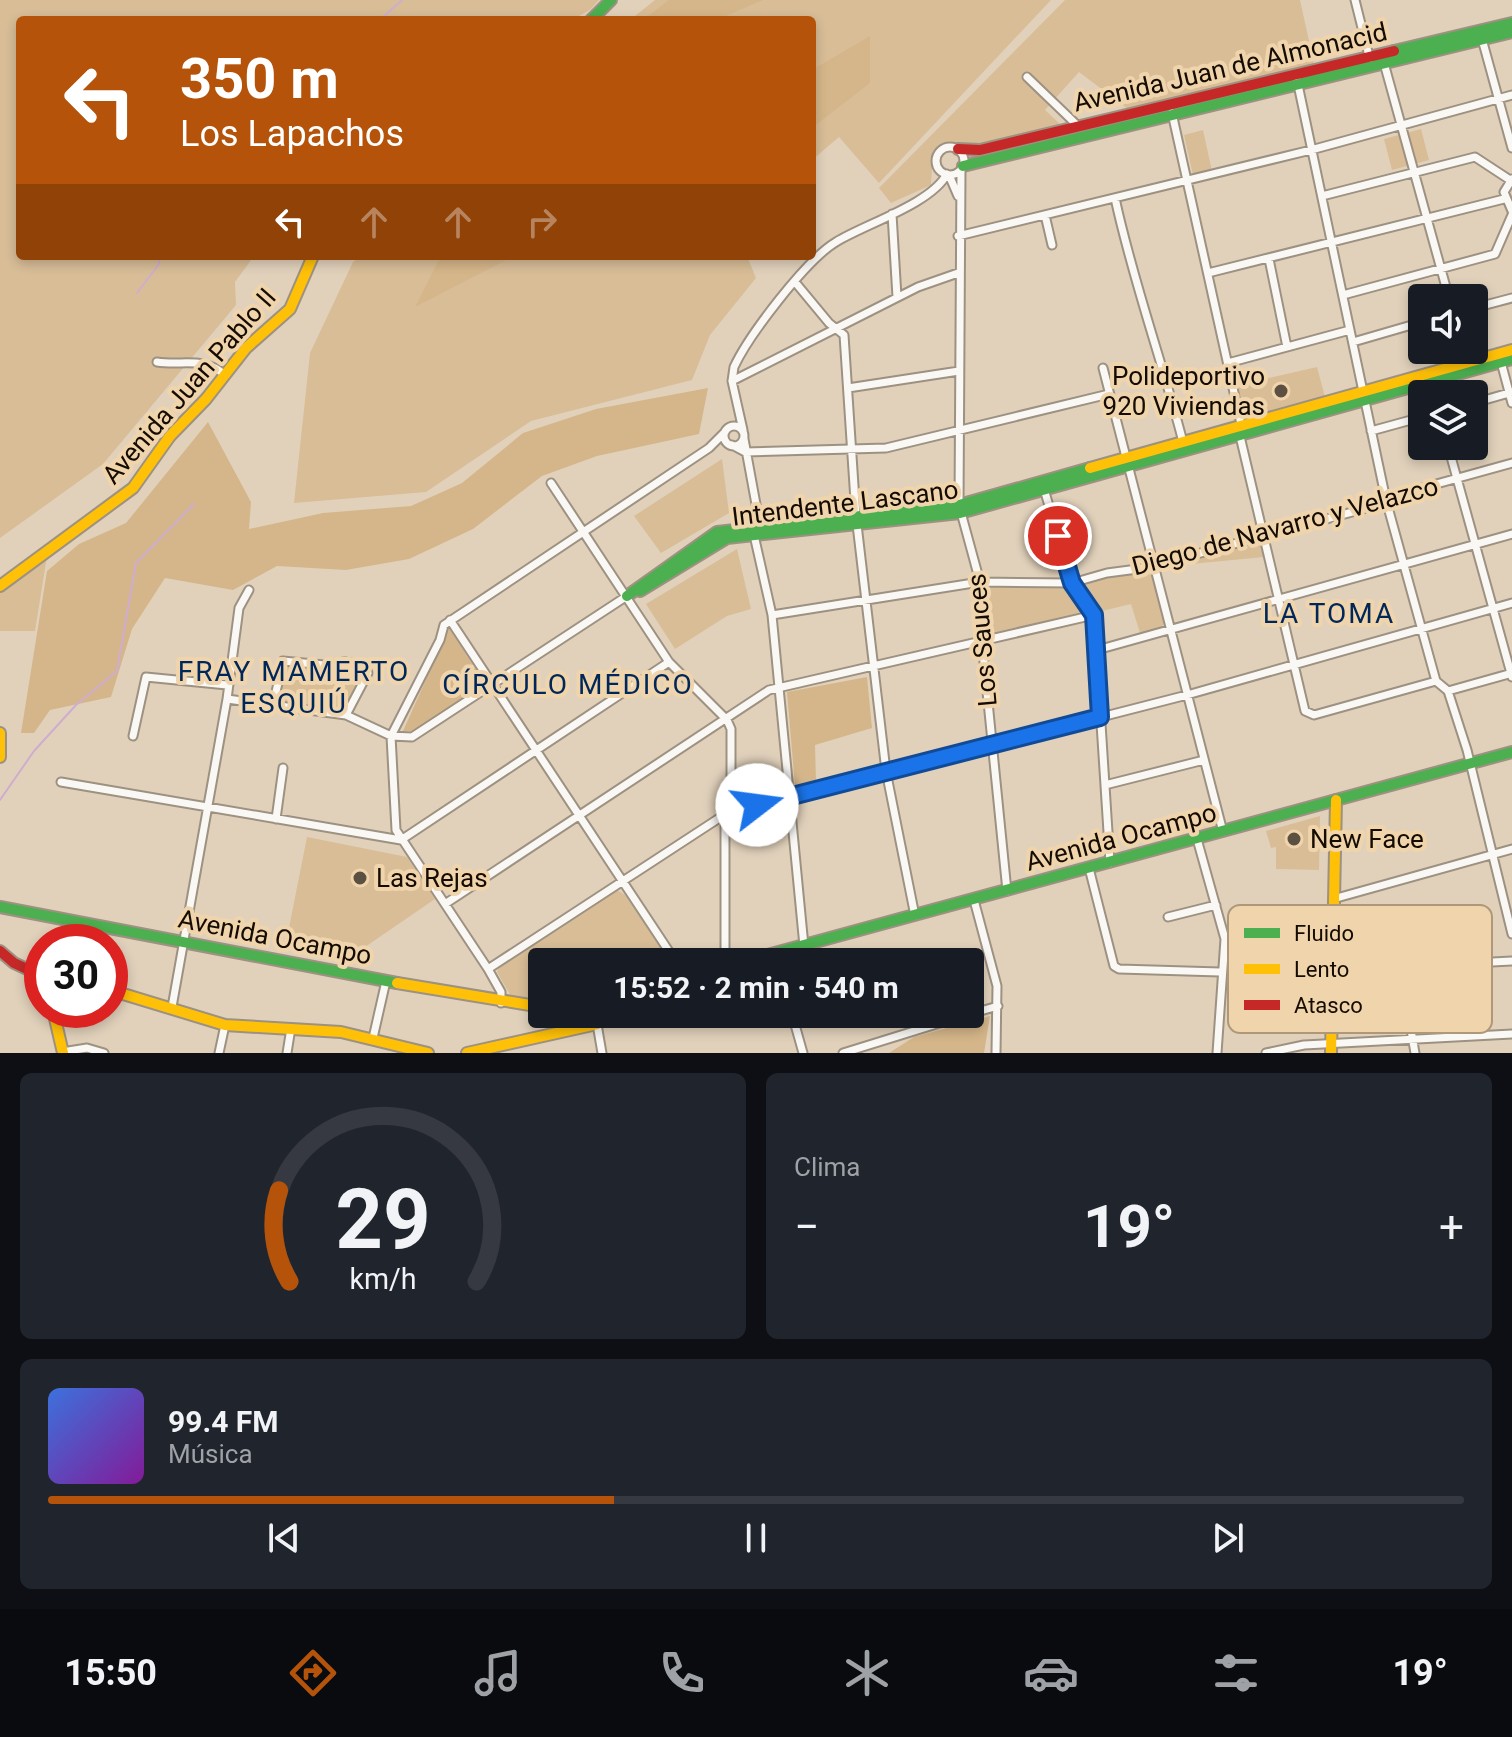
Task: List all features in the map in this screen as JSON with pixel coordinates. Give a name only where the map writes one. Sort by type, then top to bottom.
[{"type":"main road","points":[[595,16],[611,0]]},
{"type":"main road","name":"Avenida Juan de Almonacid","points":[[1370,61],[1512,23]]},
{"type":"main road","points":[[962,168],[1170,109],[1370,61],[1384,63],[1512,32]]},
{"type":"main road","name":"Avenida Juan de Almonacid","points":[[958,149],[980,150],[1078,126],[1170,109]]},
{"type":"main road","name":"Avenida Juan Pablo II","points":[[0,586],[126,494],[143,476],[170,436],[256,338],[290,309],[311,260]]},
{"type":"main road","name":"Intendente Lascano","points":[[1488,357],[1512,350]]},
{"type":"main road","name":"Intendente Lascano","points":[[1438,380],[1506,361]]},
{"type":"main road","name":"Intendente Lascano","points":[[627,596],[656,584],[721,540],[757,530],[960,509],[1364,395],[1463,364]]},
{"type":"main road","name":"Intendente Lascano","points":[[1364,395],[1408,386]]},
{"type":"main road","points":[[0,733],[0,757]]},
{"type":"main road","name":"Avenida Ocampo","points":[[799,948],[1512,752]]},
{"type":"main road","points":[[1333,905],[1336,800]]},
{"type":"main road","name":"Avenida Ocampo","points":[[0,907],[528,1006]]},
{"type":"main road","points":[[0,951],[24,968]]},
{"type":"main road","points":[[128,995],[225,1025],[291,1028],[373,1038],[400,1049],[428,1053]]},
{"type":"main road","points":[[57,1028],[63,1052]]},
{"type":"main road","points":[[467,1053],[579,1028]]},
{"type":"street","points":[[1355,0],[1370,61]]},
{"type":"street","points":[[1482,39],[1512,148]]},
{"type":"street","points":[[1384,63],[1445,284]]},
{"type":"street","points":[[1027,77],[1078,126]]},
{"type":"street","points":[[1296,79],[1386,500],[1436,681],[1448,691],[1512,934]]},
{"type":"street","points":[[958,236],[1311,150],[1512,95]]},
{"type":"street","points":[[1170,109],[1228,363],[1263,537],[1309,715],[1436,681]]},
{"type":"street","points":[[804,946],[772,615],[732,381],[738,359],[795,282],[834,243],[892,214],[934,189],[948,175],[962,168],[963,155],[958,149],[949,147],[941,150],[934,189]]},
{"type":"street","points":[[1322,196],[1475,157],[1511,179],[1504,199],[1512,213],[1495,254],[1343,295]]},
{"type":"street","points":[[937,166],[948,175]]},
{"type":"street","name":"Los Sauces","points":[[962,168],[958,236],[960,509],[980,582],[982,642],[1007,891]]},
{"type":"street","name":"Los Sauces","points":[[948,175],[960,198]]},
{"type":"street","points":[[1115,198],[1127,254],[1156,341],[1184,444]]},
{"type":"street","points":[[1208,273],[1332,245],[1504,199]]},
{"type":"street","points":[[892,214],[897,297]]},
{"type":"street","points":[[1045,215],[1052,245]]},
{"type":"street","points":[[1269,259],[1287,347]]},
{"type":"street","points":[[732,381],[897,297],[958,273]]},
{"type":"street","points":[[795,282],[844,335],[856,520],[886,771],[915,916]]},
{"type":"street","points":[[1488,304],[1512,298]]},
{"type":"street","points":[[1353,342],[1408,326]]},
{"type":"street","points":[[1228,363],[1350,330]]},
{"type":"street","points":[[157,362],[178,365],[188,361],[204,362],[225,375]]},
{"type":"street","points":[[1506,361],[1512,403]]},
{"type":"street","points":[[1103,368],[1223,832]]},
{"type":"street","points":[[848,388],[959,371]]},
{"type":"street","points":[[1488,399],[1510,393]]},
{"type":"street","points":[[726,430],[730,444],[745,452],[852,452],[960,433],[1109,394]]},
{"type":"street","points":[[501,1003],[501,992],[488,969],[396,830],[391,736],[444,625],[709,448],[726,430],[737,408]]},
{"type":"street","points":[[1371,431],[1408,421]]},
{"type":"street","points":[[726,430],[736,426],[743,435]]},
{"type":"street","points":[[709,448],[730,444],[743,435]]},
{"type":"street","points":[[1448,691],[1512,675],[1452,460]]},
{"type":"street","name":"Diego de Navarro y Velazco","points":[[772,615],[980,582],[1072,583],[1153,566],[1263,537],[1512,463]]},
{"type":"street","points":[[551,483],[669,662],[727,720],[731,729],[725,948]]},
{"type":"street","points":[[1043,485],[1072,583],[1094,615],[1110,863]]},
{"type":"street","points":[[1097,650],[1512,534]]},
{"type":"street","points":[[172,1007],[227,699],[239,608],[249,590]]},
{"type":"street","points":[[227,699],[346,715],[391,736],[412,737],[423,733],[627,596]]},
{"type":"street","points":[[488,969],[727,813],[1187,695],[1512,603]]},
{"type":"street","points":[[445,904],[777,687],[1094,615]]},
{"type":"street","points":[[450,620],[667,948]]},
{"type":"street","points":[[273,705],[283,661],[324,665],[352,662],[365,666],[368,673],[346,715]]},
{"type":"street","points":[[61,782],[401,840],[669,662]]},
{"type":"street","points":[[133,736],[146,677],[227,685]]},
{"type":"street","points":[[1105,785],[1204,760]]},
{"type":"street","points":[[276,819],[283,768]]},
{"type":"street","points":[[1197,839],[1225,939],[1220,972],[1217,1053]]},
{"type":"street","points":[[1333,899],[1512,849]]},
{"type":"street","points":[[1089,868],[1114,966],[1119,969],[1220,972]]},
{"type":"street","points":[[974,900],[997,986],[996,1053]]},
{"type":"street","points":[[1168,917],[1216,905]]},
{"type":"street","points":[[1492,962],[1512,961]]},
{"type":"street","points":[[373,1038],[386,981]]},
{"type":"street","points":[[984,1010],[998,1006]]},
{"type":"street","points":[[219,1053],[225,1025]]},
{"type":"street","points":[[287,1053],[291,1028]]},
{"type":"street","points":[[598,1028],[602,1053]]},
{"type":"street","points":[[796,1028],[803,1053]]},
{"type":"street","points":[[843,1053],[924,1028]]},
{"type":"street","points":[[1410,1033],[1415,1053]]},
{"type":"street","points":[[1266,1053],[1411,1039],[1512,1034]]},
{"type":"street","points":[[63,1052],[75,1048],[104,1053]]},
{"type":"shaded area","points":[[0,0],[599,0],[579,16],[16,16],[16,260],[251,260],[235,282],[236,305],[103,464],[0,538]]},
{"type":"shaded area","points":[[655,0],[1051,0],[879,183],[839,137],[816,157],[816,16],[635,16]]},
{"type":"shaded area","points":[[669,0],[763,0],[725,16],[648,16]]},
{"type":"shaded area","points":[[1065,0],[1300,0],[1314,64],[1128,109],[1079,72],[1045,110],[1061,125],[968,146],[945,143],[933,151],[931,185],[891,203],[879,188]]},
{"type":"shaded area","points":[[870,36],[870,83],[816,125],[816,68]]},
{"type":"shaded area","points":[[1421,129],[1429,160],[1392,170],[1384,139]]},
{"type":"shaded area","points":[[1203,130],[1212,171],[1193,175],[1184,135]]},
{"type":"shaded area","points":[[439,260],[506,260],[415,307]]},
{"type":"shaded area","points":[[749,260],[756,278],[710,335],[692,380],[531,421],[426,492],[294,503],[310,353],[353,262]]},
{"type":"shaded area","name":"Polideportivo 920 Viviendas","points":[[1317,367],[1325,397],[1246,419],[1238,385]]},
{"type":"shaded area","points":[[708,388],[699,434],[597,456],[542,476],[473,529],[409,559],[346,570],[277,566],[233,590],[165,578],[132,629],[111,697],[50,710],[34,733],[21,733],[47,571],[79,544],[126,523],[208,422],[251,502],[249,529],[323,513],[411,506],[462,483],[523,433],[596,409]]},
{"type":"shaded area","points":[[722,459],[729,513],[661,553],[634,516]]},
{"type":"shaded area","points":[[1256,543],[1262,546],[1264,557],[1170,566]]},
{"type":"shaded area","points":[[737,549],[751,609],[727,616],[675,649],[646,604]]},
{"type":"shaded area","points":[[47,556],[35,631],[0,631],[0,592]]},
{"type":"shaded area","points":[[1147,573],[1153,577],[1165,623],[1159,629],[1140,633],[1131,604],[1098,612],[1080,587],[1110,576]]},
{"type":"shaded area","points":[[991,585],[1070,587],[1086,612],[991,635],[987,590]]},
{"type":"shaded area","points":[[449,628],[486,685],[415,731],[403,731]]},
{"type":"shaded area","points":[[285,665],[361,669],[364,675],[347,707],[339,711],[279,702]]},
{"type":"shaded area","points":[[867,677],[872,728],[815,745],[816,781],[795,786],[787,692]]},
{"type":"shaded area","name":"New Face","points":[[1320,816],[1319,870],[1276,869],[1276,847],[1271,848],[1266,831]]},
{"type":"shaded area","name":"Las Rejas","points":[[307,837],[407,857],[435,899],[346,960],[285,948]]},
{"type":"shaded area","points":[[617,890],[625,895],[661,948],[529,948]]},
{"type":"shaded area","points":[[528,949],[528,1000],[512,998],[497,972]]},
{"type":"shaded area","points":[[990,1016],[984,1053],[889,1053],[914,1037],[947,1028],[984,1028],[984,1018]]},
{"type":"waterway","points":[[384,16],[402,0]]},
{"type":"waterway","points":[[137,293],[160,260]]},
{"type":"waterway","points":[[0,800],[34,751],[76,705],[117,671],[136,563],[194,504]]},
{"type":"traffic: fast","points":[[595,16],[611,0]]},
{"type":"traffic: fast","points":[[1394,51],[1512,23]]},
{"type":"traffic: fast","points":[[963,166],[1512,32]]},
{"type":"traffic: fast","points":[[640,591],[727,538],[960,513],[1512,359]]},
{"type":"traffic: fast","points":[[627,596],[717,532],[959,505],[1090,468]]},
{"type":"traffic: fast","points":[[793,948],[1512,752]]},
{"type":"traffic: fast","points":[[0,907],[397,983]]},
{"type":"traffic: slow","points":[[0,586],[133,488],[170,436],[206,399],[246,348],[290,309],[311,260]]},
{"type":"traffic: slow","points":[[1090,468],[1512,350]]},
{"type":"traffic: slow","points":[[0,733],[0,757]]},
{"type":"traffic: slow","points":[[1334,905],[1336,800]]},
{"type":"traffic: slow","points":[[397,983],[528,1005]]},
{"type":"traffic: slow","points":[[128,995],[225,1025],[341,1032],[428,1053]]},
{"type":"traffic: slow","points":[[57,1028],[63,1053]]},
{"type":"traffic: slow","points":[[467,1053],[579,1028]]},
{"type":"traffic: slow","points":[[1331,1033],[1331,1053]]},
{"type":"traffic: jam","points":[[958,149],[980,150],[1394,51]]},
{"type":"traffic: jam","points":[[0,951],[24,968]]},
{"type":"place","name":"Polideportivo 920 Viviendas","points":[[1281,391]]},
{"type":"place","name":"New Face","points":[[1294,839]]},
{"type":"place","name":"Las Rejas","points":[[360,878]]},
{"type":"district","name":"LA TOMA","points":[[1329,613]]},
{"type":"district","name":"CÍRCULO MÉDICO","points":[[568,684]]},
{"type":"district","name":"FRAY MAMERTO ESQUIÚ","points":[[294,687]]},
{"type":"route","points":[[757,805],[1100,717],[1094,615],[1072,583],[1058,536]]}]
